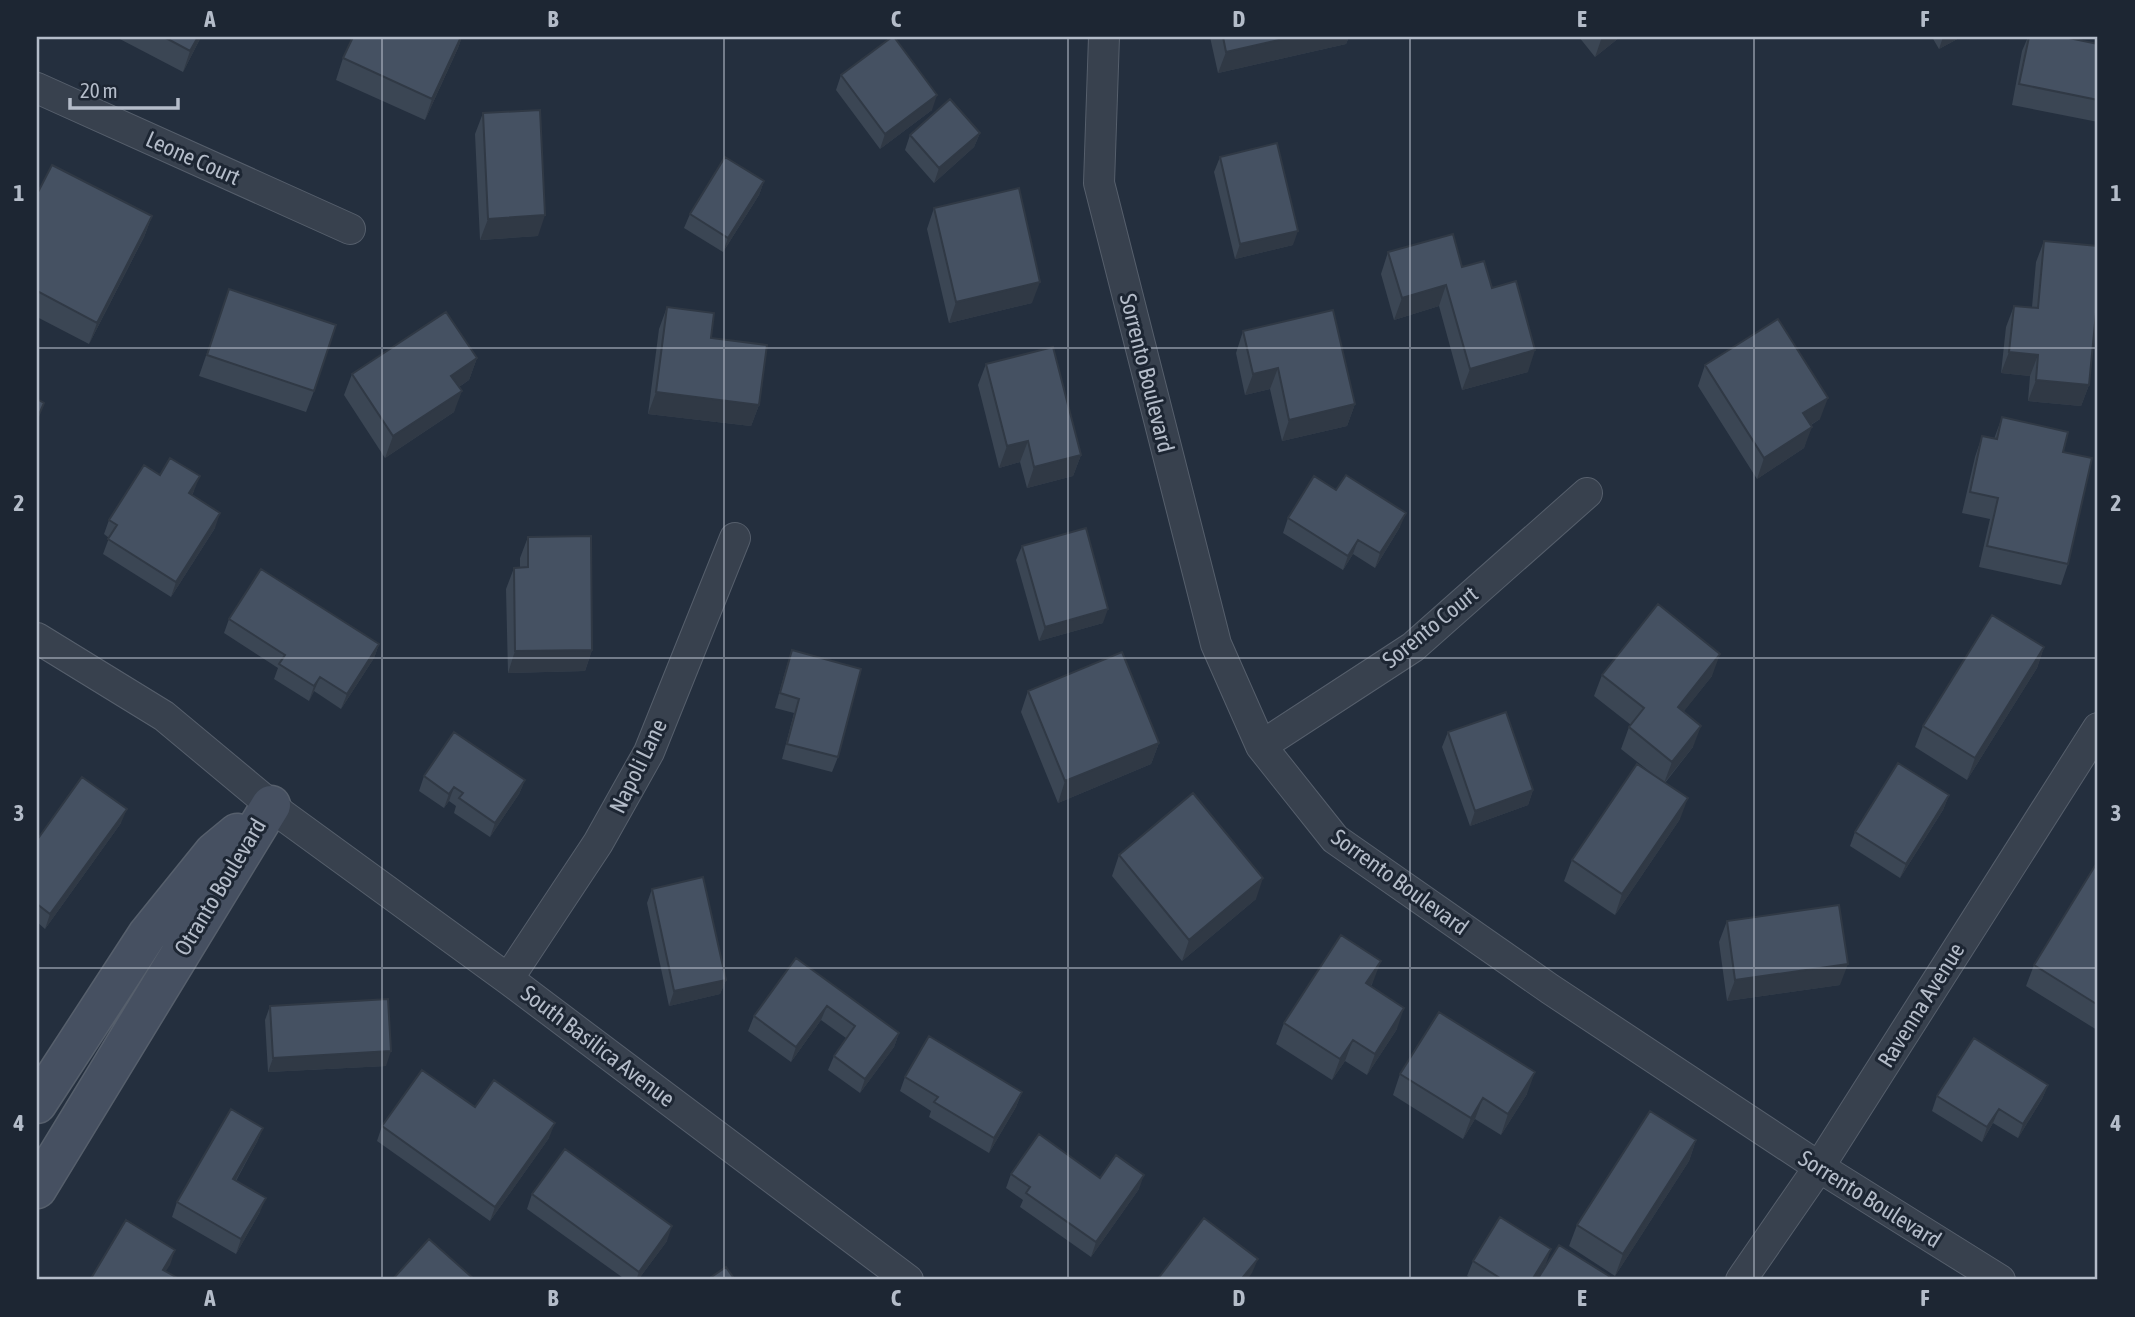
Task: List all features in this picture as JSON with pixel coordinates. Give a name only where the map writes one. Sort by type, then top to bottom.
[{"type":"street","name":"Sorrento Boulevard","points":[[1104,37],[1099,183],[1216,644],[1261,746],[1335,839],[1550,989],[1819,1167],[2000,1280]]},
{"type":"street","name":"Leone Court","points":[[37,88],[350,229]]},
{"type":"street","name":"Sorento Court","points":[[1261,746],[1413,647],[1587,493]]},
{"type":"street","name":"Napoli Lane","points":[[508,979],[598,843],[649,751],[735,538]]},
{"type":"street","name":"South Basilica Avenue","points":[[37,638],[164,716],[277,811],[508,979],[908,1280]]},
{"type":"street","name":"Ravenna Avenue","points":[[1741,1280],[1819,1167],[2098,728]]},
{"type":"street","name":"Otranto Boulevard","points":[[37,1104],[147,935],[214,852],[277,811]]},
{"type":"street","name":"Otranto Boulevard","points":[[37,1189],[277,811]]},
{"type":"building","points":[[164,37],[198,37],[190,51]]},
{"type":"building","points":[[353,37],[461,37],[432,99],[343,58]]},
{"type":"building","points":[[892,37],[937,95],[885,134],[841,75]]},
{"type":"building","points":[[1223,37],[1292,37],[1226,52]]},
{"type":"building","points":[[2029,37],[2064,37],[2098,44],[2098,100],[2019,84]]},
{"type":"building","points":[[950,99],[980,133],[939,168],[910,135]]},
{"type":"building","points":[[540,110],[545,215],[488,219],[483,113]]},
{"type":"building","points":[[1277,143],[1298,231],[1240,244],[1220,157]]},
{"type":"building","points":[[725,157],[764,181],[728,238],[690,214]]},
{"type":"building","points":[[52,165],[152,216],[97,323],[37,291],[37,194]]},
{"type":"building","points":[[1019,188],[1040,282],[956,302],[934,208]]},
{"type":"building","points":[[1453,234],[1462,267],[1484,261],[1492,288],[1516,281],[1535,350],[1470,369],[1446,285],[1402,298],[1388,252]]},
{"type":"building","points":[[2044,241],[2098,246],[2098,292],[2089,385],[2036,380],[2038,355],[2009,352],[2014,306],[2038,308]]},
{"type":"building","points":[[229,289],[336,325],[314,391],[207,355]]},
{"type":"building","points":[[667,307],[714,313],[711,338],[767,345],[759,405],[656,392]]},
{"type":"building","points":[[1333,310],[1355,404],[1289,420],[1278,368],[1253,374],[1243,331]]},
{"type":"building","points":[[446,312],[477,358],[451,376],[462,391],[393,436],[352,374]]},
{"type":"building","points":[[1778,319],[1828,398],[1803,413],[1812,427],[1764,458],[1705,365]]},
{"type":"building","points":[[1053,347],[1081,455],[1034,467],[1028,441],[1007,446],[986,364]]},
{"type":"building","points":[[37,399],[44,403],[37,419]]},
{"type":"building","points":[[2002,417],[2068,432],[2063,452],[2092,458],[2068,564],[1987,546],[1998,498],[1970,492],[1982,436],[1997,439]]},
{"type":"building","points":[[170,458],[200,476],[189,493],[220,513],[176,582],[108,539],[117,525],[109,520],[144,465],[160,475]]},
{"type":"building","points":[[1346,475],[1406,513],[1380,553],[1358,540],[1348,556],[1288,518],[1314,476],[1336,490]]},
{"type":"building","points":[[1086,528],[1108,609],[1045,627],[1022,546]]},
{"type":"building","points":[[591,536],[592,650],[515,651],[514,568],[528,567],[528,537]]},
{"type":"building","points":[[261,569],[379,644],[347,694],[320,677],[314,686],[279,664],[285,655],[229,619]]},
{"type":"building","points":[[1658,604],[1720,654],[1678,707],[1701,726],[1672,762],[1629,727],[1644,708],[1602,675]]},
{"type":"building","points":[[1992,615],[2044,647],[1975,758],[1923,726]]},
{"type":"building","points":[[792,650],[861,669],[838,757],[787,744],[799,699],[780,693]]},
{"type":"building","points":[[1122,652],[1159,743],[1065,781],[1028,691]]},
{"type":"building","points":[[1506,712],[1533,790],[1475,811],[1448,732]]},
{"type":"building","points":[[454,732],[525,780],[495,823],[459,798],[463,793],[454,787],[449,794],[424,776]]},
{"type":"building","points":[[1898,763],[1949,795],[1906,864],[1855,832]]},
{"type":"building","points":[[1637,764],[1688,798],[1622,894],[1572,860]]},
{"type":"building","points":[[82,777],[127,809],[50,914],[37,904],[37,840]]},
{"type":"building","points":[[1193,793],[1263,878],[1189,940],[1119,855]]},
{"type":"building","points":[[2098,861],[2098,1005],[2034,965]]},
{"type":"building","points":[[703,877],[726,980],[674,991],[652,889]]},
{"type":"building","points":[[1839,905],[1848,964],[1735,980],[1727,921]]},
{"type":"building","points":[[1341,935],[1381,961],[1366,983],[1404,1008],[1375,1054],[1353,1040],[1340,1059],[1284,1023]]},
{"type":"building","points":[[796,958],[899,1033],[865,1079],[834,1056],[855,1026],[827,1006],[796,1047],[754,1016]]},
{"type":"building","points":[[388,999],[391,1051],[273,1058],[270,1006]]},
{"type":"building","points":[[1439,1012],[1535,1072],[1508,1114],[1483,1098],[1471,1118],[1400,1074]]},
{"type":"building","points":[[929,1036],[1022,1092],[994,1138],[934,1102],[938,1097],[905,1077]]},
{"type":"building","points":[[1974,1038],[2048,1085],[2023,1124],[1999,1109],[1987,1127],[1937,1096]]},
{"type":"building","points":[[422,1070],[475,1107],[494,1080],[555,1123],[495,1207],[382,1126]]},
{"type":"building","points":[[231,1109],[263,1128],[233,1179],[266,1198],[241,1239],[177,1202]]},
{"type":"building","points":[[1650,1111],[1696,1140],[1623,1254],[1577,1225]]},
{"type":"building","points":[[1039,1134],[1100,1178],[1116,1155],[1144,1175],[1096,1242],[1026,1193],[1030,1187],[1011,1174]]},
{"type":"building","points":[[565,1149],[672,1226],[639,1272],[532,1194]]},
{"type":"building","points":[[1500,1217],[1551,1249],[1532,1280],[1503,1280],[1473,1261]]},
{"type":"building","points":[[1204,1218],[1258,1259],[1243,1277],[1247,1280],[1157,1280]]},
{"type":"building","points":[[126,1220],[175,1250],[163,1270],[181,1280],[90,1280]]},
{"type":"building","points":[[429,1239],[475,1280],[392,1280]]},
{"type":"building","points":[[1559,1245],[1609,1276],[1607,1280],[1537,1280]]},
{"type":"building","points":[[726,1267],[735,1280],[707,1280]]}]
